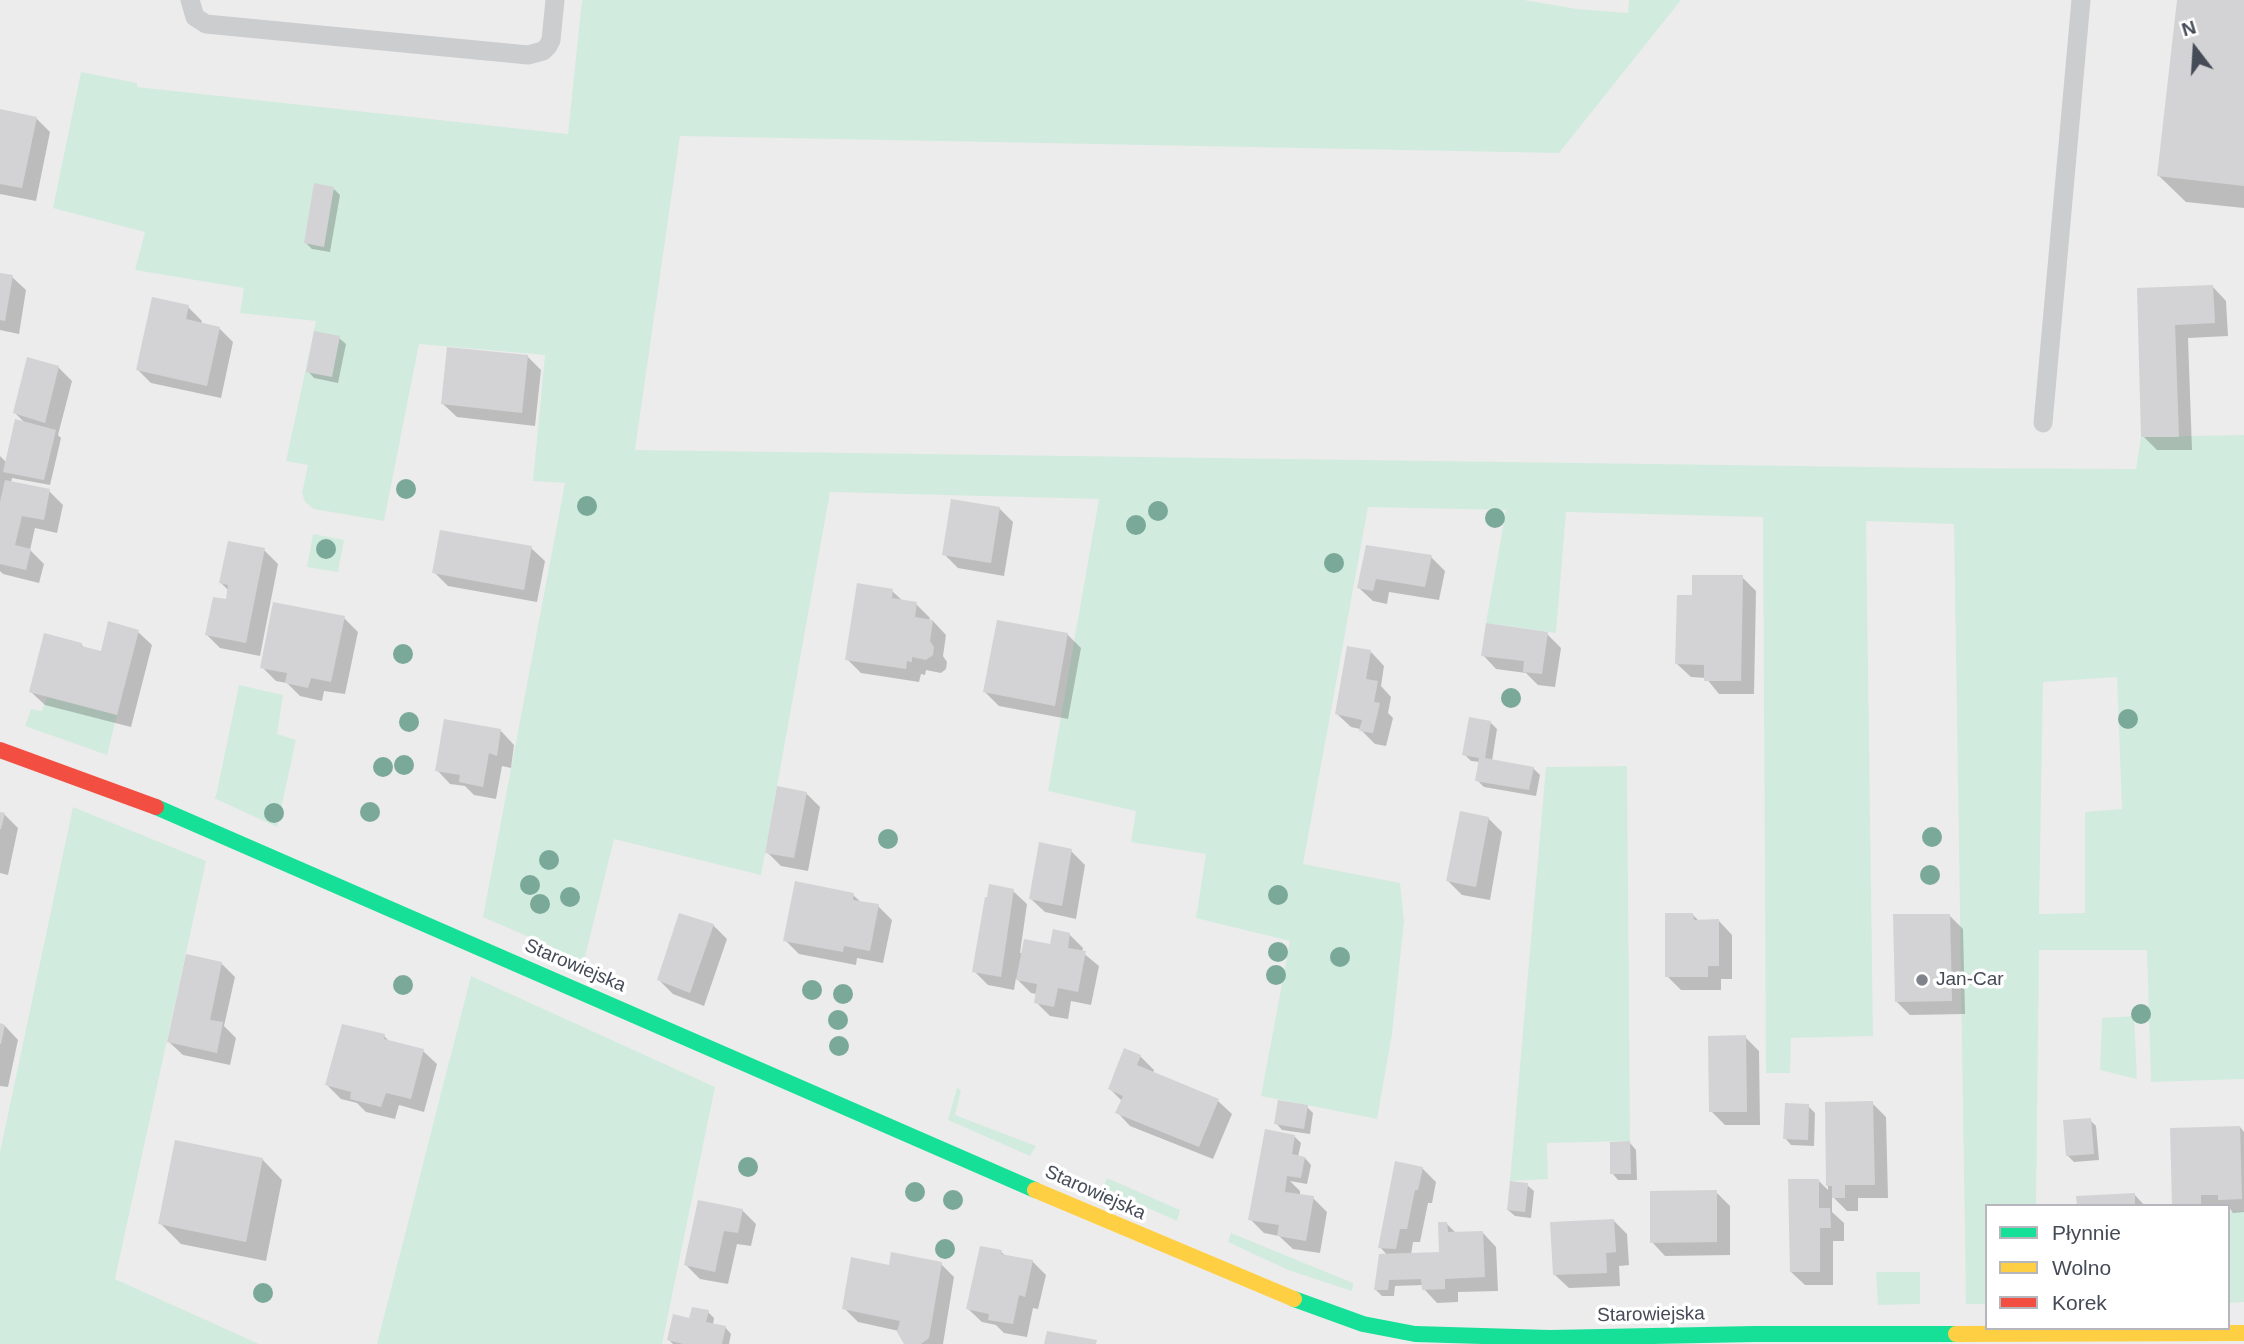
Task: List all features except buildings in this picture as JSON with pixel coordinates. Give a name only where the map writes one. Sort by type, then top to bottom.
[{"type":"street","name":"Starowiejska","points":[[0,750],[158,808],[1147,1239],[1323,1311],[1363,1324],[1415,1334],[1550,1338],[1755,1334],[2244,1332]]},
{"type":"lane","points":[[190,0],[195,17],[206,24],[528,55],[543,51],[551,40],[555,0]]},
{"type":"lane","points":[[2043,423],[2081,0]]},
{"type":"green space","points":[[582,0],[1524,0],[1577,9],[1628,13],[1629,0],[1681,0],[1559,153],[680,136],[635,450],[2136,469],[2141,437],[2244,435],[2244,1079],[2151,1082],[2147,950],[2039,950],[2036,1204],[1985,1204],[1985,1304],[1966,1304],[1954,524],[1866,521],[1873,1036],[1791,1038],[1790,1073],[1766,1073],[1763,517],[1566,512],[1556,633],[1486,623],[1506,510],[1368,507],[1303,864],[1400,883],[1404,921],[1392,1034],[1377,1119],[1261,1096],[1290,941],[1196,918],[1206,854],[1131,842],[1136,811],[1048,791],[1099,499],[830,492],[761,875],[614,839],[584,961],[483,917],[565,483],[533,481],[545,355],[419,344],[384,521],[314,509],[305,502],[302,493],[308,465],[286,461],[316,321],[240,313],[244,288],[135,270],[145,232],[53,208],[81,72],[137,83],[137,87],[568,134]],"holes":[[[2117,677],[2122,809],[2085,812],[2085,913],[2039,914],[2043,682]]]},
{"type":"green space","points":[[313,534],[344,540],[338,572],[307,567]]},
{"type":"green space","points":[[239,685],[283,695],[277,734],[296,740],[277,827],[214,798]]},
{"type":"green space","points":[[47,697],[117,715],[107,755],[25,726],[31,709],[42,711]]},
{"type":"green space","points":[[1627,766],[1630,1141],[1547,1143],[1548,1179],[1510,1181],[1546,767]]},
{"type":"green space","points":[[73,807],[206,861],[115,1279],[259,1344],[0,1344],[0,1152]]},
{"type":"green space","points":[[471,976],[715,1087],[662,1344],[377,1344]]},
{"type":"green space","points":[[2134,1016],[2137,1079],[2100,1070],[2102,1018]]},
{"type":"green space","points":[[957,1088],[961,1090],[955,1115],[1036,1146],[1030,1156],[948,1120]]},
{"type":"green space","points":[[1107,1178],[1180,1210],[1177,1221],[1103,1188]]},
{"type":"green space","points":[[2244,1211],[2244,1302],[2230,1303],[2230,1212]]},
{"type":"green space","points":[[1231,1233],[1353,1283],[1352,1291],[1288,1270],[1228,1242]]},
{"type":"green space","points":[[1876,1272],[1920,1272],[1920,1304],[1878,1305]]},
{"type":"traffic: fast","points":[[156,807],[1035,1190]]},
{"type":"traffic: fast","points":[[1294,1299],[1363,1324],[1415,1334],[1550,1338],[1956,1334]]},
{"type":"traffic: slow","points":[[1035,1190],[1294,1299]]},
{"type":"traffic: slow","points":[[1956,1334],[2244,1333]]},
{"type":"traffic: jam","points":[[0,750],[156,807]]},
{"type":"place","name":"Jan-Car","points":[[1922,980]]}]
